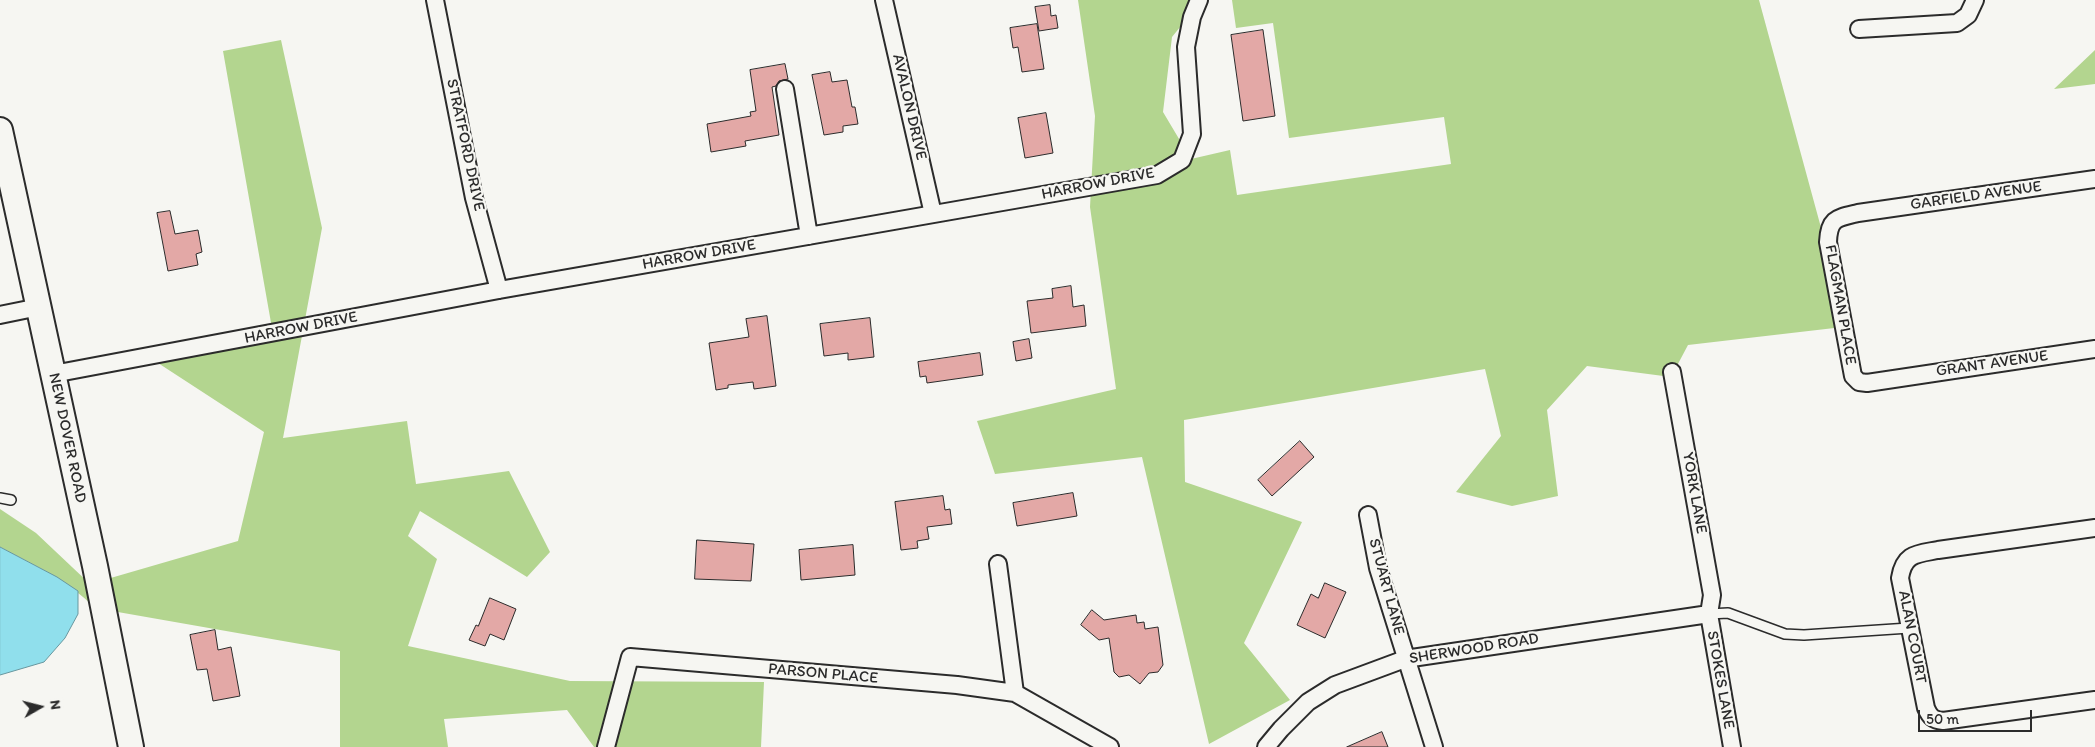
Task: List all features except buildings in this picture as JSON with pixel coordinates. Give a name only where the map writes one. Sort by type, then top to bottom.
[{"type":"street","name":"STRATFORD DRIVE","points":[[435,0],[474,198],[499,290]]},
{"type":"street","name":"AVALON DRIVE","points":[[884,0],[933,214]]},
{"type":"street","name":"HARROW DRIVE","points":[[53,374],[499,290],[1157,175],[1182,160],[1192,134],[1186,47],[1192,17],[1199,0]]},
{"type":"street","points":[[1859,30],[1957,24],[1968,15],[1975,0]]},
{"type":"street","points":[[786,89],[809,236]]},
{"type":"street","name":"NEW DOVER ROAD","points":[[0,130],[95,566],[131,747]]},
{"type":"street","name":"GARFIELD AVENUE","points":[[1858,213],[2095,179]]},
{"type":"street","name":"FLAGMAN PLACE","points":[[1858,213],[1835,220],[1828,232],[1828,242],[1853,376],[1859,382],[1867,383],[1890,379]]},
{"type":"street","points":[[0,315],[38,307]]},
{"type":"street","name":"GRANT AVENUE","points":[[1890,379],[2095,349]]},
{"type":"street","name":"YORK LANE","points":[[1672,372],[1712,595],[1708,614]]},
{"type":"street","name":"STUART LANE","points":[[1368,514],[1378,568],[1434,747]]},
{"type":"street","name":"ALAN COURT","points":[[2095,528],[1913,555],[1905,560],[1901,568],[1901,583],[1909,628],[1926,708],[1930,716],[1936,720],[1960,719],[2095,700]]},
{"type":"street","points":[[998,564],[1015,693],[1110,747]]},
{"type":"street","name":"SHERWOOD ROAD","points":[[1266,747],[1308,702],[1335,685],[1405,659],[1708,614]]},
{"type":"street","name":"STOKES LANE","points":[[1708,614],[1732,747]]},
{"type":"street","name":"PARSON PLACE","points":[[606,747],[630,657],[957,685],[1015,693]]},
{"type":"lane","points":[[0,498],[10,500]]},
{"type":"lane","points":[[1708,614],[1728,614],[1785,634],[1804,635],[1909,628]]},
{"type":"green space","points":[[1078,0],[1202,0],[1172,37],[1163,112],[1191,159],[1230,150],[1237,195],[1451,164],[1444,117],[1289,138],[1273,23],[1236,28],[1232,0],[1759,0],[1838,290],[1843,327],[1688,345],[1671,377],[1587,366],[1547,410],[1558,496],[1512,506],[1456,492],[1501,436],[1485,369],[1184,420],[1185,482],[1302,522],[1244,643],[1290,700],[1209,744],[1142,457],[995,474],[977,421],[1116,389],[1090,207],[1095,116]]},
{"type":"green space","points":[[281,40],[322,228],[283,438],[407,421],[416,484],[509,471],[550,552],[527,577],[420,511],[408,536],[437,559],[408,646],[570,681],[764,682],[761,747],[594,747],[567,710],[444,719],[448,747],[340,747],[340,651],[95,608],[61,581],[0,547],[0,509],[36,533],[90,584],[238,541],[264,432],[158,363],[273,334],[223,51]]},
{"type":"green space","points":[[2095,50],[2095,84],[2054,89]]},
{"type":"water","points":[[0,547],[57,577],[78,591],[78,614],[65,638],[44,662],[0,675]]}]
